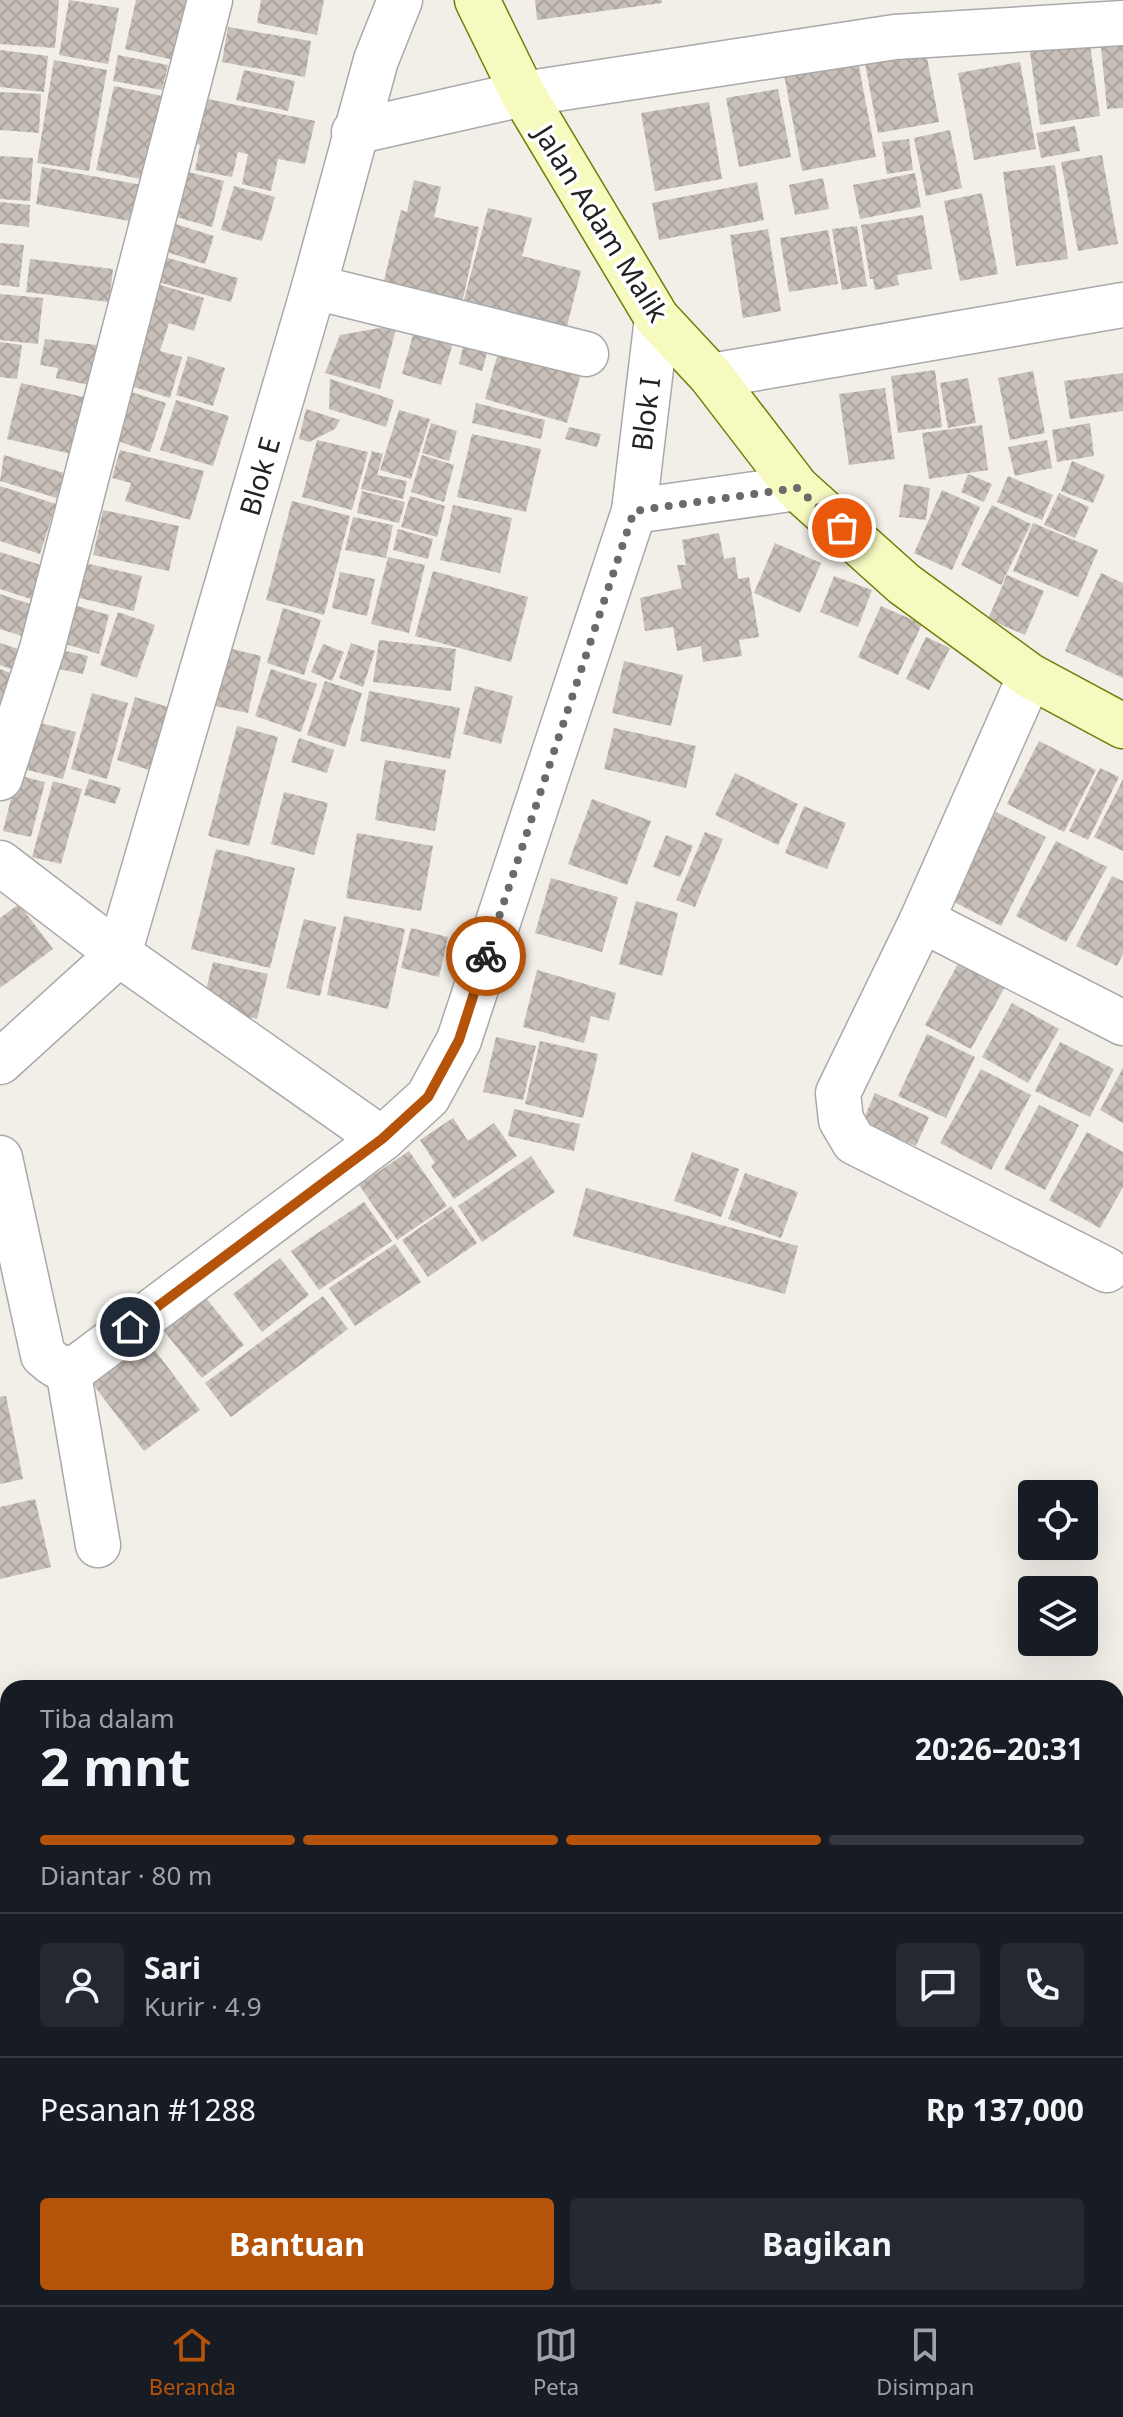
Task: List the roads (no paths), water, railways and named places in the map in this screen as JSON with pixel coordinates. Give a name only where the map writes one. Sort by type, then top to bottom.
[{"type":"street","points":[[0,778],[42,649],[210,0]]},
{"type":"street","name":"Blok E","points":[[119,954],[314,287],[354,132],[376,60],[400,0]]},
{"type":"street","name":"Jalan Adam Malik","points":[[477,0],[523,94],[657,318],[711,376],[797,488],[904,584],[1030,676],[1123,726]]},
{"type":"street","points":[[354,132],[523,94],[892,19],[1123,23]]},
{"type":"street","points":[[314,287],[586,354]]},
{"type":"street","points":[[711,376],[1123,305]]},
{"type":"street","name":"Blok I","points":[[56,1362],[80,1365],[382,1139],[428,1097],[459,1040],[634,511],[657,318]]},
{"type":"street","points":[[634,511],[797,488]]},
{"type":"street","points":[[1030,676],[922,920],[838,1093],[841,1120],[854,1142],[1107,1270]]},
{"type":"street","points":[[0,863],[119,954],[382,1139]]},
{"type":"street","points":[[922,920],[1123,1023]]},
{"type":"street","points":[[0,1062],[119,954]]},
{"type":"street","points":[[0,1158],[56,1362],[98,1545]]}]
